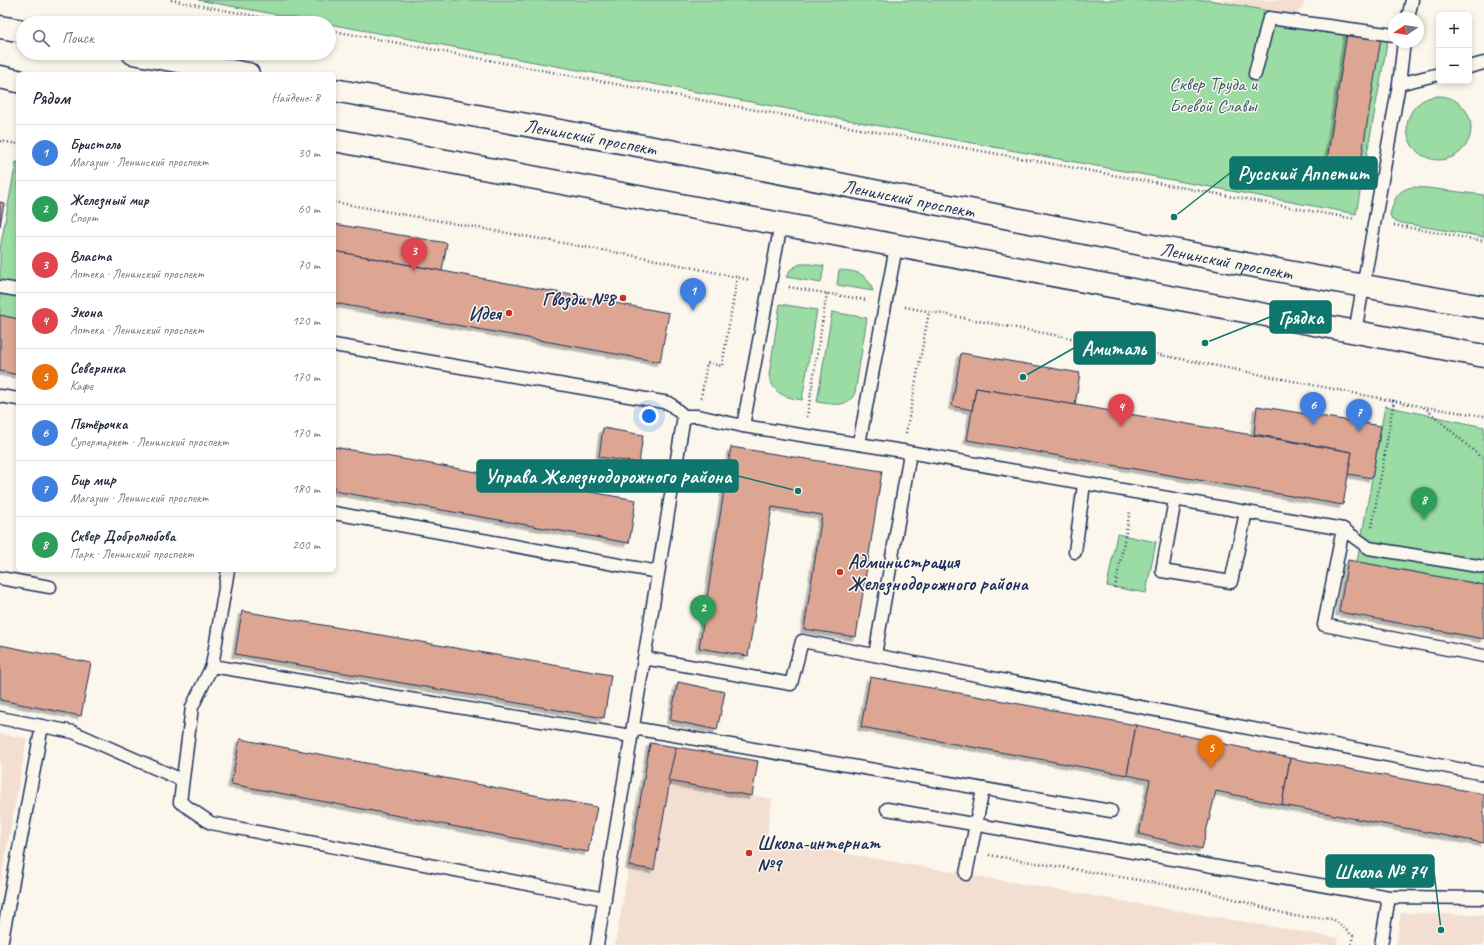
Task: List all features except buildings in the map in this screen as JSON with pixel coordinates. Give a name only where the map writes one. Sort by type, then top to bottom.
[{"type":"main road","points":[[0,27],[16,30]]},
{"type":"main road","points":[[172,60],[237,72]]},
{"type":"main road","points":[[0,77],[16,81]]},
{"type":"main road","name":"Ленинский проспект","points":[[336,90],[663,150],[1185,254],[1364,287],[1484,307]]},
{"type":"main road","points":[[336,140],[896,247],[1484,356]]},
{"type":"lane","points":[[1409,12],[1412,0]]},
{"type":"lane","points":[[1255,74],[1269,18],[1388,34]]},
{"type":"lane","points":[[1355,332],[1399,84],[1403,48]]},
{"type":"lane","points":[[1472,66],[1484,63]]},
{"type":"lane","points":[[1399,84],[1436,75]]},
{"type":"lane","points":[[743,426],[781,224]]},
{"type":"lane","points":[[859,444],[896,247]]},
{"type":"lane","points":[[0,287],[16,289]]},
{"type":"lane","points":[[336,345],[669,404],[684,416],[698,416],[743,426],[906,452],[1342,529],[1369,548],[1484,568]]},
{"type":"lane","points":[[0,396],[16,399]]},
{"type":"lane","points":[[597,945],[684,416]]},
{"type":"lane","points":[[875,655],[906,452]]},
{"type":"lane","points":[[1075,552],[1084,484]]},
{"type":"lane","points":[[1175,500],[1162,570],[1231,582],[1246,512]]},
{"type":"lane","points":[[336,513],[658,572]]},
{"type":"lane","points":[[1342,529],[1324,626],[1484,656]]},
{"type":"lane","points":[[228,572],[212,666],[192,707],[180,802],[211,823],[605,899]]},
{"type":"lane","points":[[0,578],[50,587]]},
{"type":"lane","points":[[644,658],[791,684],[802,641],[1484,774]]},
{"type":"lane","points":[[212,666],[632,732],[1111,811]]},
{"type":"lane","points":[[0,718],[73,732],[182,780]]},
{"type":"lane","points":[[1,945],[42,726]]},
{"type":"lane","points":[[966,874],[983,789]]},
{"type":"lane","points":[[887,809],[1389,897],[1484,898]]},
{"type":"lane","points":[[1381,945],[1389,897]]},
{"type":"path","points":[[171,0],[255,16]]},
{"type":"path","points":[[336,31],[679,96],[1484,241]]},
{"type":"path","points":[[0,141],[16,144]]},
{"type":"path","points":[[336,202],[652,259],[737,278],[827,293],[1180,358],[1424,407],[1484,416]]},
{"type":"path","points":[[698,416],[707,363],[722,366],[737,278]]},
{"type":"path","points":[[804,435],[827,293]]},
{"type":"path","points":[[906,452],[929,312]]},
{"type":"path","points":[[1369,548],[1394,400]]},
{"type":"path","points":[[1424,407],[1484,460]]},
{"type":"path","points":[[1115,588],[1134,493]]},
{"type":"path","points":[[970,852],[1210,892],[1293,916],[1333,919],[1353,936],[1351,945]]},
{"type":"shaded area","points":[[1209,0],[1305,0],[1304,5],[1294,16]]},
{"type":"shaded area","points":[[0,734],[27,738],[0,886]]},
{"type":"shaded area","name":"Школа-интернат №9","points":[[668,781],[772,799],[766,840],[1338,938],[1337,945],[615,945],[629,866],[653,870]]},
{"type":"shaded area","points":[[1401,913],[1484,915],[1484,945],[1396,945]]},
{"type":"green space","name":"Сквер Труда и Боевой Славы","points":[[198,0],[1209,0],[1388,33],[1388,38],[1356,214],[336,25],[336,16],[284,16]]},
{"type":"green space","points":[[1439,96],[1457,102],[1465,110],[1471,128],[1465,146],[1457,154],[1439,160],[1421,154],[1413,146],[1407,128],[1413,110],[1421,102]]},
{"type":"green space","points":[[16,162],[16,319],[0,315],[0,249]]},
{"type":"green space","points":[[1413,187],[1484,195],[1484,237],[1396,222],[1390,215],[1395,200],[1399,193],[1407,188]]},
{"type":"green space","points":[[800,264],[824,266],[821,283],[786,277],[791,269]]},
{"type":"green space","points":[[839,270],[851,271],[860,274],[868,280],[873,291],[837,285]]},
{"type":"green space","points":[[780,304],[817,310],[802,400],[790,398],[780,394],[773,386],[769,375]]},
{"type":"green space","points":[[832,312],[867,318],[855,393],[848,401],[839,404],[817,402]]},
{"type":"green space","points":[[1385,406],[1484,427],[1484,585],[1357,562]]},
{"type":"green space","points":[[1117,534],[1156,542],[1146,593],[1107,586]]},
{"type":"place","name":"Русский Аппетит","points":[[1174,217]]},
{"type":"place","name":"Власта","points":[[414,271]]},
{"type":"place","name":"Гвозди №8","points":[[623,298]]},
{"type":"place","name":"Бристоль","points":[[693,311]]},
{"type":"place","name":"Идея","points":[[509,313]]},
{"type":"place","name":"Грядка","points":[[1205,343]]},
{"type":"place","name":"Амиталь","points":[[1023,377]]},
{"type":"place","name":"Пятёрочка","points":[[1313,425]]},
{"type":"place","name":"Экона","points":[[1121,427]]},
{"type":"place","name":"Бир мир","points":[[1359,432]]},
{"type":"place","name":"Управа Железнодорожного района","points":[[798,491]]},
{"type":"place","name":"Сквер Добролюбова","points":[[1424,520]]},
{"type":"place","name":"Администрация Железнодорожного района","points":[[840,572]]},
{"type":"place","name":"Железный мир","points":[[703,628]]},
{"type":"place","name":"Северянка","points":[[1211,768]]},
{"type":"place","name":"Школа-интернат №9","points":[[749,853]]},
{"type":"place","name":"Школа № 74","points":[[1441,930]]}]
